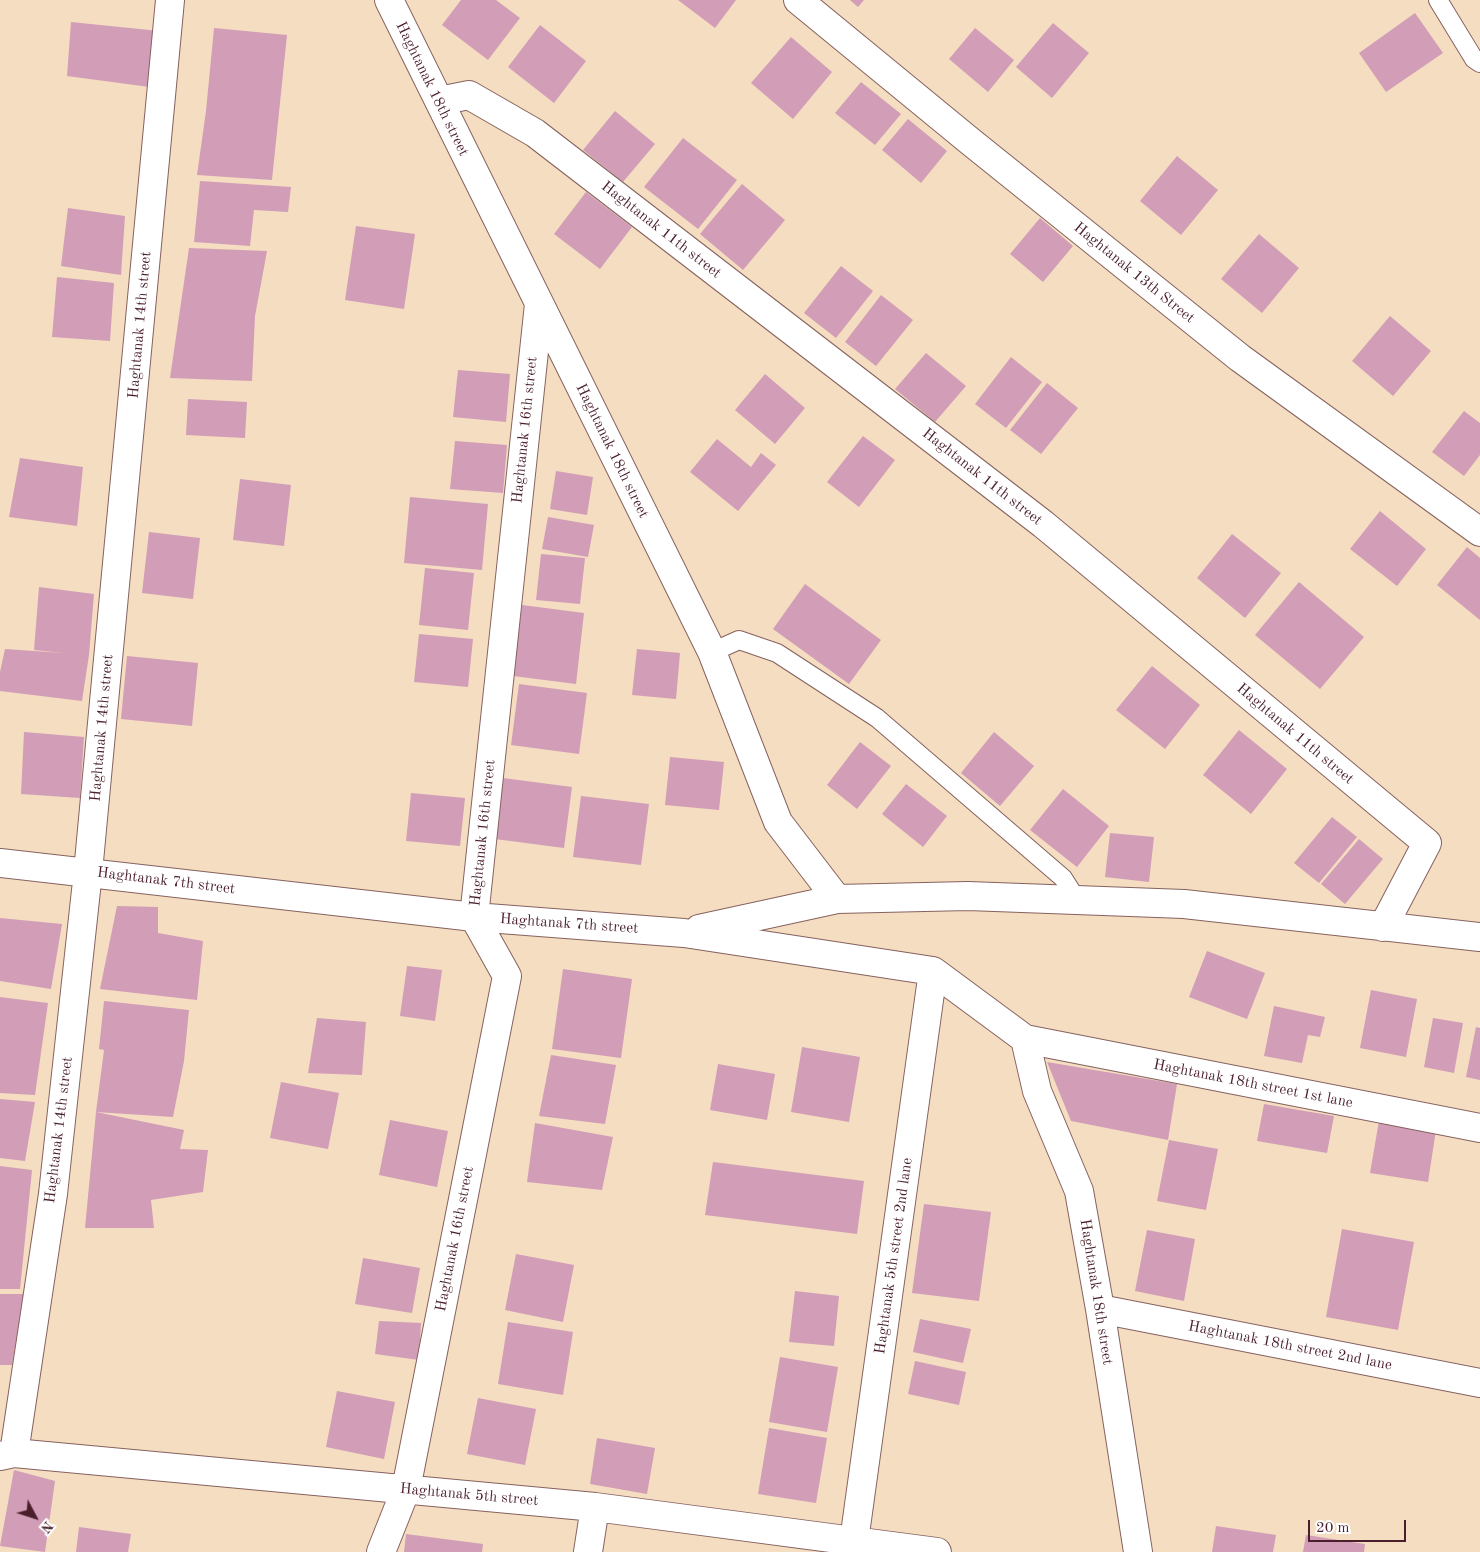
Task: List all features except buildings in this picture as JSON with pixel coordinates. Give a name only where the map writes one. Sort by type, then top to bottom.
[{"type":"street","name":"Haghtanak 14th street","points":[[7,1455],[52,1194],[88,872],[170,0]]},
{"type":"street","name":"Haghtanak 18th street","points":[[389,0],[712,652],[778,822],[838,899]]},
{"type":"street","name":"Haghtanak 13th Street","points":[[798,0],[1240,358],[1480,532]]},
{"type":"street","name":"Haghtanak 11th street","points":[[439,101],[469,95],[534,134],[1042,524],[1427,843],[1383,927]]},
{"type":"street","name":"Haghtanak 16th street","points":[[381,1552],[406,1489],[507,976],[474,917],[539,304]]},
{"type":"street","name":"Haghtanak 7th street","points":[[0,863],[474,917],[684,933],[933,971],[1025,1039]]},
{"type":"street","points":[[684,933],[838,899],[968,896],[1184,904],[1480,937]]},
{"type":"street","name":"Haghtanak 5th street 2nd lane","points":[[854,1541],[933,971]]},
{"type":"street","name":"Haghtanak 18th street","points":[[1025,1039],[1037,1091],[1079,1191],[1100,1309],[1138,1552]]},
{"type":"street","name":"Haghtanak 18th street 1st lane","points":[[1025,1039],[1480,1128]]},
{"type":"street","name":"Haghtanak 18th street 2nd lane","points":[[1100,1309],[1480,1383]]},
{"type":"street","name":"Haghtanak 5th street","points":[[7,1455],[595,1507],[937,1552]]},
{"type":"street","points":[[588,1552],[595,1507]]},
{"type":"lane","points":[[1438,0],[1474,59],[1480,63]]},
{"type":"lane","points":[[712,652],[739,640],[777,653],[877,718],[1063,878],[1077,900]]}]
